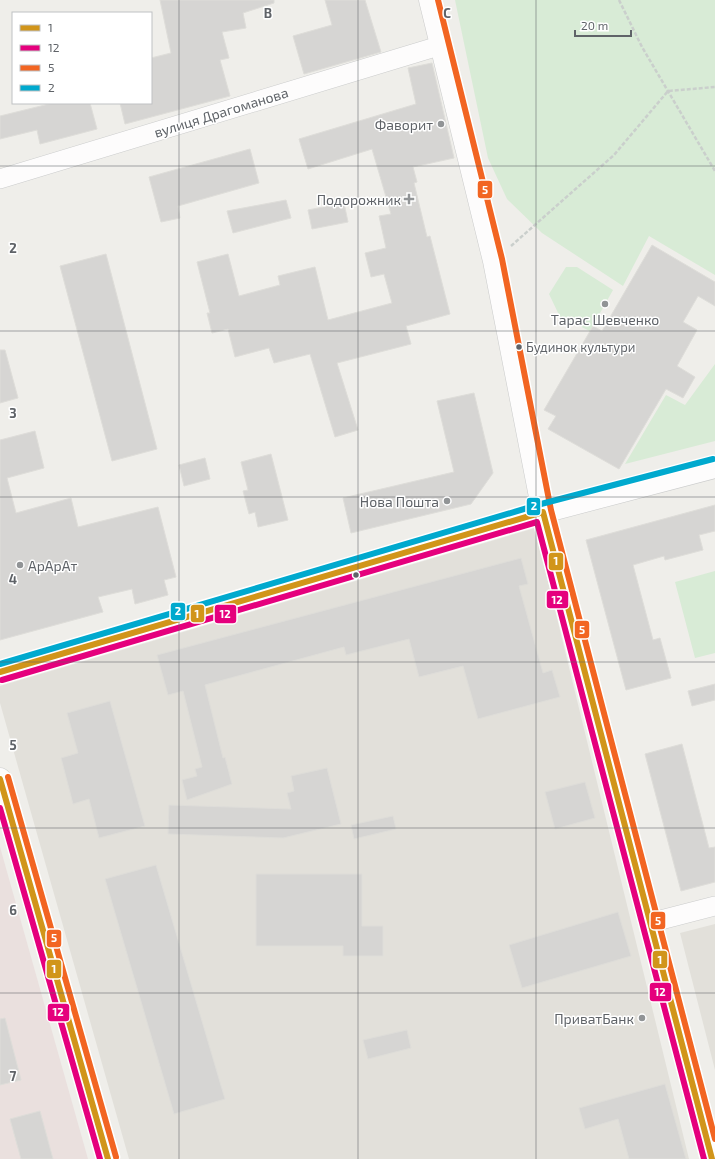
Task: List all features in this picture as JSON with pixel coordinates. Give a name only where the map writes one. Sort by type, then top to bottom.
[{"type":"street","points":[[430,0],[494,261],[543,512],[649,923],[712,1159]]},
{"type":"street","name":"вулиця Драгоманова","points":[[0,179],[442,45]]},
{"type":"street","points":[[0,672],[543,512],[715,467]]},
{"type":"street","points":[[0,779],[108,1159]]},
{"type":"street","points":[[649,923],[715,906]]},
{"type":"path","points":[[619,0],[642,47],[715,170]]},
{"type":"path","points":[[494,261],[614,155],[668,90],[715,87]]},
{"type":"shaded area","points":[[535,528],[689,1159],[129,1159],[0,703],[0,686]]},
{"type":"shaded area","points":[[0,847],[88,1159],[0,1159]]},
{"type":"shaded area","points":[[715,924],[715,1070],[680,933]]},
{"type":"green space","points":[[455,0],[715,0],[715,275],[649,236],[623,286],[542,233],[507,199],[488,158]]},
{"type":"green space","points":[[566,267],[577,267],[613,290],[590,331],[560,317],[549,294]]},
{"type":"green space","points":[[715,364],[715,441],[625,464],[666,395],[685,405]]},
{"type":"green space","points":[[715,571],[715,653],[695,658],[675,582]]},
{"type":"building","points":[[160,0],[274,0],[274,3],[243,13],[246,28],[222,32],[229,58],[220,60],[230,96],[125,124],[120,104],[152,104],[152,58],[171,53]]},
{"type":"building","points":[[325,0],[365,0],[381,52],[304,74],[293,36],[332,25]]},
{"type":"building","points":[[432,63],[454,158],[413,167],[417,182],[414,183],[427,237],[430,236],[450,314],[406,326],[411,344],[337,363],[358,430],[335,437],[310,354],[274,363],[269,348],[235,357],[228,329],[212,333],[207,313],[210,313],[197,262],[228,254],[239,296],[280,285],[278,276],[315,267],[328,320],[392,303],[384,274],[371,277],[365,253],[386,248],[379,216],[391,214],[372,149],[308,169],[299,139],[416,104],[408,68]]},
{"type":"building","points":[[49,104],[90,104],[97,129],[40,144],[37,130],[0,139],[0,116]]},
{"type":"building","points":[[250,149],[259,183],[178,206],[180,218],[161,222],[149,177]]},
{"type":"building","points":[[286,200],[291,218],[233,233],[227,211]]},
{"type":"building","points":[[344,203],[348,222],[312,229],[308,210]]},
{"type":"building","points":[[652,245],[715,282],[715,306],[698,296],[683,322],[697,330],[677,366],[695,377],[683,398],[666,389],[619,469],[548,429],[556,416],[544,410],[593,326],[602,331]]},
{"type":"building","points":[[106,254],[157,449],[112,461],[60,266]]},
{"type":"building","points":[[0,350],[5,350],[18,398],[0,403]]},
{"type":"building","points":[[474,393],[493,473],[471,504],[351,533],[343,498],[454,472],[437,401]]},
{"type":"building","points":[[35,431],[44,468],[7,478],[16,513],[71,498],[78,527],[158,507],[176,577],[164,580],[168,595],[135,604],[132,589],[98,597],[103,612],[0,640],[0,440]]},
{"type":"building","points":[[271,454],[288,520],[258,527],[255,512],[249,514],[243,491],[248,490],[241,462]]},
{"type":"building","points":[[205,458],[210,479],[184,486],[179,465]]},
{"type":"building","points":[[715,505],[715,531],[699,535],[703,550],[665,560],[664,556],[633,565],[653,640],[660,638],[671,678],[626,690],[586,540]]},
{"type":"building","points":[[521,558],[528,584],[519,586],[543,673],[552,670],[560,697],[478,719],[463,666],[419,677],[409,639],[346,655],[344,647],[205,685],[223,758],[225,757],[232,784],[187,800],[182,780],[197,776],[195,769],[202,767],[183,691],[168,695],[157,655]]},
{"type":"building","points":[[715,684],[715,700],[692,706],[688,691]]},
{"type":"building","points":[[110,701],[145,826],[99,838],[89,799],[73,804],[61,758],[78,753],[67,713]]},
{"type":"building","points":[[682,744],[709,848],[715,847],[715,882],[681,891],[645,754]]},
{"type":"building","points":[[327,768],[341,824],[283,838],[168,834],[169,805],[291,809],[287,793],[294,791],[291,776]]},
{"type":"building","points":[[585,782],[595,818],[555,829],[545,792]]},
{"type":"building","points":[[393,816],[396,829],[354,839],[351,825]]},
{"type":"building","points":[[156,865],[225,1099],[174,1114],[105,879]]},
{"type":"building","points":[[256,874],[362,874],[362,926],[383,926],[383,956],[343,956],[343,946],[256,946]]},
{"type":"building","points":[[618,912],[631,956],[522,988],[509,945]]},
{"type":"building","points":[[5,1018],[21,1080],[0,1085],[0,1019]]},
{"type":"building","points":[[407,1030],[411,1048],[368,1059],[363,1040]]},
{"type":"building","points":[[665,1084],[686,1159],[629,1159],[618,1119],[585,1129],[579,1108]]},
{"type":"building","points":[[40,1111],[53,1159],[21,1159],[10,1119]]},
{"type":"transit line","name":"5","points":[[438,0],[502,259],[551,510],[715,1139]]},
{"type":"transit line","name":"2","points":[[0,664],[541,504],[713,459]]},
{"type":"transit line","name":"1","points":[[0,672],[543,512],[712,1159]]},
{"type":"transit line","name":"12","points":[[2,680],[537,522],[704,1159]]},
{"type":"transit line","name":"5","points":[[8,777],[116,1157]]},
{"type":"transit line","name":"1","points":[[0,779],[108,1159]]},
{"type":"transit line","name":"12","points":[[0,808],[100,1159]]},
{"type":"place","name":"Фаворит","points":[[441,124]]},
{"type":"place","name":"Подорожник","points":[[409,199]]},
{"type":"place","name":"Тарас Шевченко","points":[[605,304]]},
{"type":"place","name":"Будинок культури","points":[[519,347]]},
{"type":"place","name":"Нова Пошта","points":[[447,501]]},
{"type":"place","name":"АрАрАт","points":[[20,565]]},
{"type":"place","name":"ПриватБанк","points":[[642,1018]]}]
